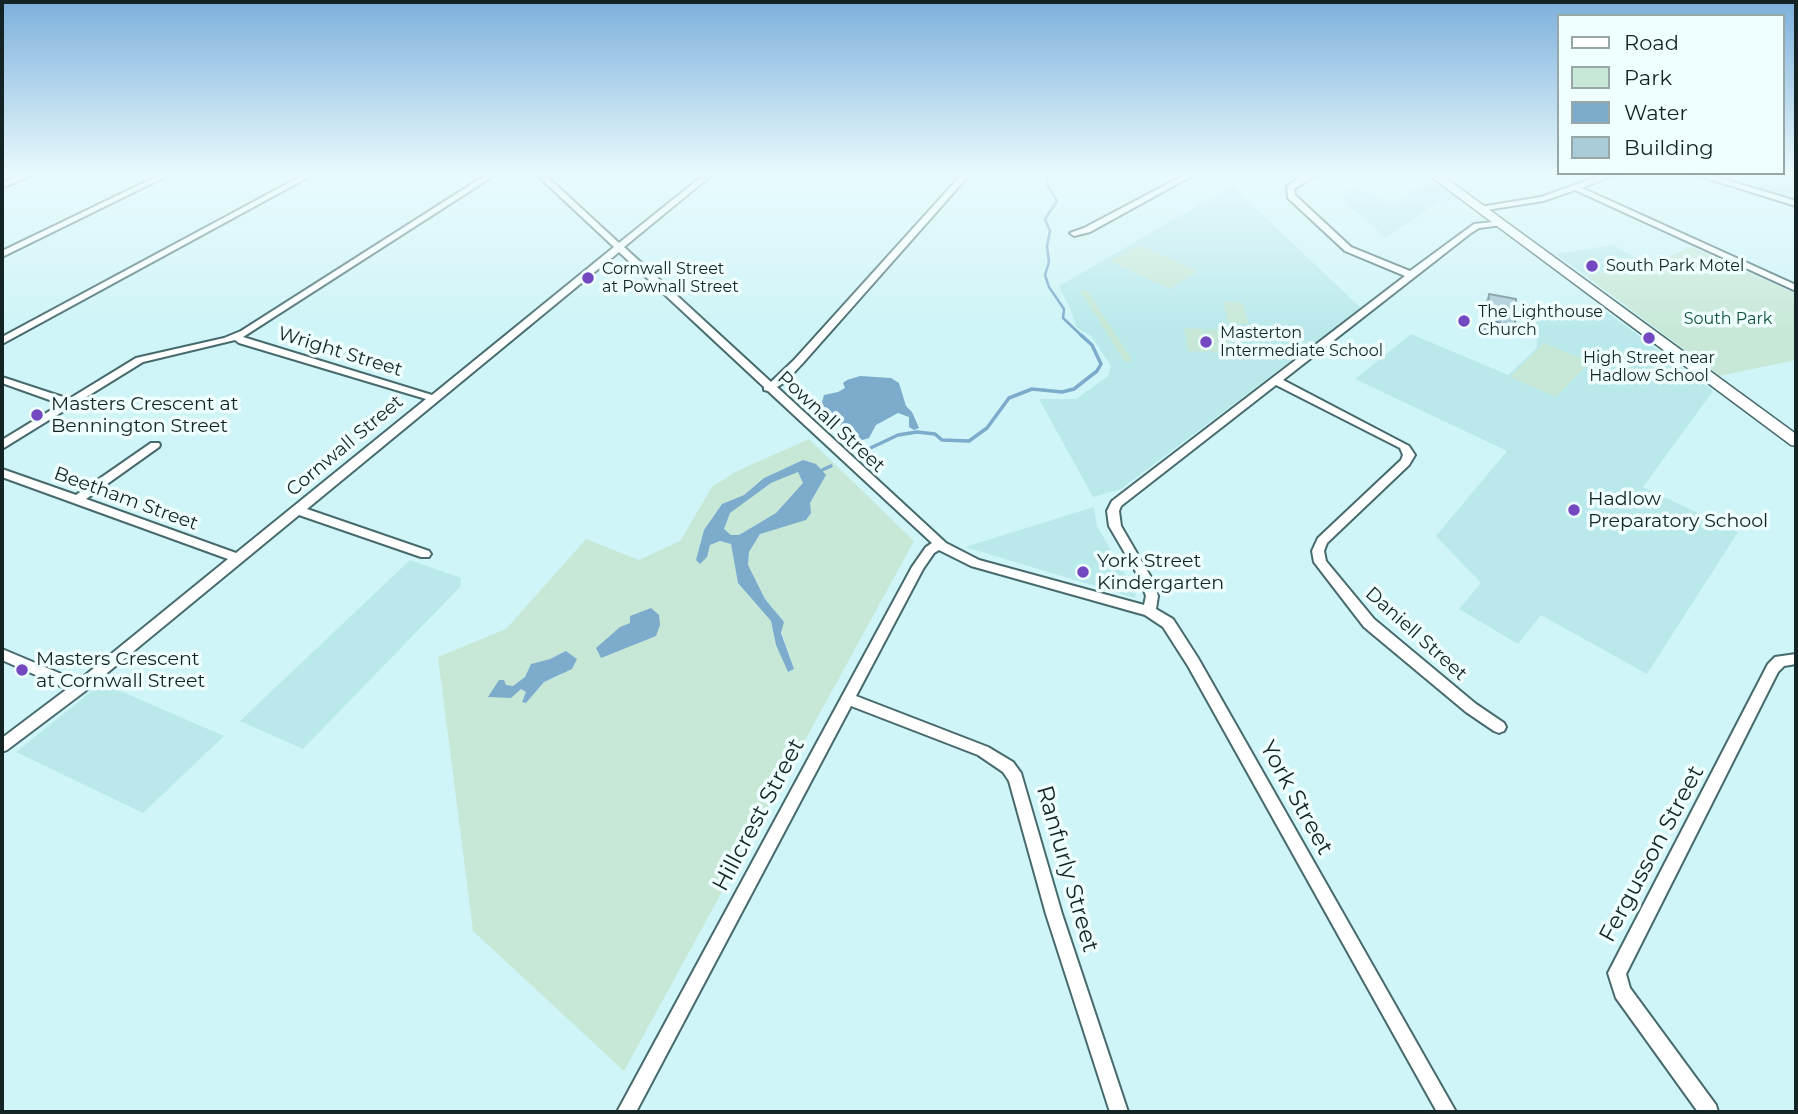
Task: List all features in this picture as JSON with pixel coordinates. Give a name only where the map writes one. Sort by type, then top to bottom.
[{"type":"highway","points":[[1502,225],[1796,441]]},
{"type":"street","points":[[2,254],[62,225]]},
{"type":"street","points":[[2,341],[216,225]]},
{"type":"street","points":[[2,445],[151,356],[238,337],[413,225]]},
{"type":"street","name":"Pownall Street","points":[[595,225],[768,388],[940,544],[966,560],[1149,611]]},
{"type":"street","name":"Cornwall Street","points":[[2,746],[79,688],[646,225]]},
{"type":"street","points":[[768,388],[782,380],[920,225]]},
{"type":"street","points":[[1074,233],[1096,225]]},
{"type":"street","points":[[1322,225],[1348,249],[1411,275]]},
{"type":"street","points":[[1149,611],[1152,596],[1149,588],[1115,526],[1113,511],[1122,499],[1472,228],[1488,225]]},
{"type":"street","points":[[1657,225],[1796,288]]},
{"type":"street","name":"Wright Street","points":[[238,337],[242,341],[432,398]]},
{"type":"street","points":[[2,380],[69,403]]},
{"type":"street","name":"Daniell Street","points":[[1275,380],[1404,446],[1409,455],[1405,462],[1322,541],[1318,551],[1320,562],[1369,623],[1471,708],[1499,727]]},
{"type":"street","points":[[77,500],[155,445]]},
{"type":"street","name":"Beetham Street","points":[[2,473],[237,558]]},
{"type":"street","points":[[298,510],[425,554]]},
{"type":"street","name":"Hillcrest Street","points":[[626,1112],[918,567],[930,550],[940,544]]},
{"type":"street","name":"York Street","points":[[1149,611],[1168,623],[1193,662],[1447,1112]]},
{"type":"street","points":[[2,654],[79,688]]},
{"type":"street","name":"Fergusson Street","points":[[1709,1112],[1622,992],[1617,973],[1773,668],[1780,661],[1796,659]]},
{"type":"street","name":"Ranfurly Street","points":[[846,699],[983,751],[1008,767],[1016,778],[1054,914],[1119,1112]]},
{"type":"shaded area","name":"Masterton Intermediate School","points":[[1165,225],[1273,225],[1361,308],[1121,489],[1093,497],[1039,399],[1076,399],[1108,376],[1111,366],[1091,336],[1076,327],[1059,286]]},
{"type":"shaded area","points":[[1371,225],[1405,225],[1386,238]]},
{"type":"shaded area","points":[[1613,245],[1648,265],[1585,275],[1555,254]]},
{"type":"shaded area","name":"Hadlow Preparatory School","points":[[1604,310],[1713,391],[1643,487],[1738,532],[1647,674],[1541,615],[1518,644],[1459,609],[1481,583],[1436,536],[1507,451],[1355,379],[1411,334],[1508,375],[1537,348],[1536,316],[1548,318]]},
{"type":"shaded area","name":"York Street Kindergarten","points":[[1094,507],[1097,526],[1136,593],[1135,598],[965,547]]},
{"type":"shaded area","points":[[410,560],[461,578],[460,587],[303,749],[240,721]]},
{"type":"shaded area","points":[[102,683],[224,736],[143,813],[16,752]]},
{"type":"green space","points":[[1139,245],[1198,271],[1170,289],[1110,261]]},
{"type":"green space","name":"South Park","points":[[1692,247],[1796,294],[1796,360],[1719,376],[1585,275],[1642,267]]},
{"type":"green space","points":[[1087,290],[1133,361],[1125,362],[1080,291]]},
{"type":"green space","points":[[1223,301],[1243,303],[1249,324],[1228,323]]},
{"type":"green space","points":[[1184,328],[1204,329],[1209,352],[1188,351]]},
{"type":"green space","points":[[1206,329],[1226,330],[1231,353],[1210,352]]},
{"type":"green space","points":[[1544,343],[1590,362],[1556,397],[1510,377]]},
{"type":"green space","points":[[809,439],[914,541],[624,1071],[473,931],[438,657],[506,629],[586,539],[639,560],[680,541],[712,487],[735,472]],"holes":[[[803,460],[826,475],[810,503],[811,513],[760,534],[749,552],[748,565],[765,599],[774,609],[794,669],[789,672],[776,645],[771,621],[738,583],[731,544],[720,541],[710,545],[696,560],[704,530],[722,504],[744,495],[764,478]],[[566,651],[561,675],[544,682],[526,703],[526,692],[521,689],[489,697],[499,680],[513,686],[525,677],[531,664]]]},
{"type":"green space","points":[[798,471],[804,483],[776,513],[739,535],[731,535],[724,529],[730,513],[771,483]]},
{"type":"water","points":[[860,376],[891,378],[899,383],[906,406],[912,412],[919,428],[914,430],[909,427],[909,417],[898,413],[876,425],[869,438],[856,442],[840,426],[842,418],[824,411],[821,406],[824,395],[838,392],[845,388],[843,383],[847,380]]},
{"type":"water","points":[[803,460],[816,464],[826,475],[810,503],[811,513],[806,520],[760,534],[749,552],[748,565],[765,599],[784,622],[781,633],[794,669],[788,672],[776,645],[771,621],[738,583],[731,544],[720,541],[710,545],[707,557],[700,564],[696,560],[704,530],[722,504],[744,495],[764,478]],"holes":[[[798,472],[803,483],[776,513],[739,535],[731,535],[724,529],[730,513],[771,483]]]},
{"type":"water","points":[[651,608],[659,615],[660,625],[656,636],[601,658],[596,648],[620,627],[630,623],[630,616]]},
{"type":"water","points":[[566,651],[577,659],[572,669],[544,682],[526,703],[522,702],[526,692],[521,689],[511,698],[488,697],[499,680],[513,686],[525,677],[531,664]]},
{"type":"building","points":[[1489,294],[1516,299],[1515,326],[1487,320]]},
{"type":"waterway","points":[[1047,225],[1050,231],[1047,246],[1049,262],[1045,275],[1049,287],[1064,309],[1063,318],[1083,337]]},
{"type":"waterway","points":[[862,452],[898,435],[917,432],[935,434],[942,440],[969,441],[987,428],[1009,398],[1032,389],[1062,392],[1074,389],[1097,371],[1101,364],[1092,345],[1081,335]]},
{"type":"waterway","points":[[822,470],[831,466]]},
{"type":"place","name":"South Park Motel","points":[[1592,266]]},
{"type":"place","name":"Cornwall Street at Pownall Street","points":[[588,278]]},
{"type":"place","name":"The Lighthouse Church","points":[[1464,321]]},
{"type":"place","name":"High Street near Hadlow School","points":[[1649,338]]},
{"type":"place","name":"Masterton Intermediate School","points":[[1206,342]]},
{"type":"place","name":"Masters Crescent at Bennington Street","points":[[37,415]]},
{"type":"place","name":"Hadlow Preparatory School","points":[[1574,510]]},
{"type":"place","name":"York Street Kindergarten","points":[[1083,572]]},
{"type":"place","name":"Masters Crescent at Cornwall Street","points":[[22,670]]}]
